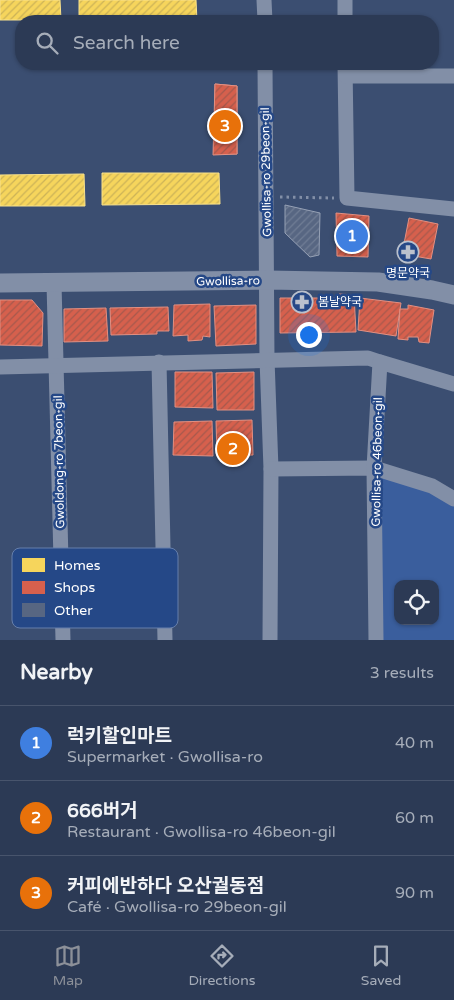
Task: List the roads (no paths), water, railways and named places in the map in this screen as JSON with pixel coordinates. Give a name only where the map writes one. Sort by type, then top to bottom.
[{"type":"street","points":[[264,0],[265,15]]},
{"type":"street","points":[[344,0],[345,15]]},
{"type":"street","name":"Gwollisa-ro 29beon-gil","points":[[265,70],[271,469],[270,640]]},
{"type":"street","points":[[454,76],[346,70],[347,198],[454,209]]},
{"type":"street","name":"Gwollisa-ro","points":[[0,283],[268,280],[378,282],[454,295]]},
{"type":"street","name":"Gwoldong-ro 7beon-gil","points":[[54,283],[58,365],[61,548]]},
{"type":"street","points":[[0,367],[368,358],[454,384]]},
{"type":"street","points":[[159,362],[163,548]]},
{"type":"street","name":"Gwollisa-ro 46beon-gil","points":[[376,640],[374,468],[380,362]]},
{"type":"street","points":[[271,469],[374,468],[432,486],[454,499]]},
{"type":"place","name":"커피에반하다 오산궐동점","points":[[225,126]]},
{"type":"place","name":"럭키할인마트","points":[[352,236]]},
{"type":"place","name":"명문약국","points":[[408,252]]},
{"type":"place","name":"봄날약국","points":[[302,302]]},
{"type":"place","name":"666버거","points":[[233,449]]}]
